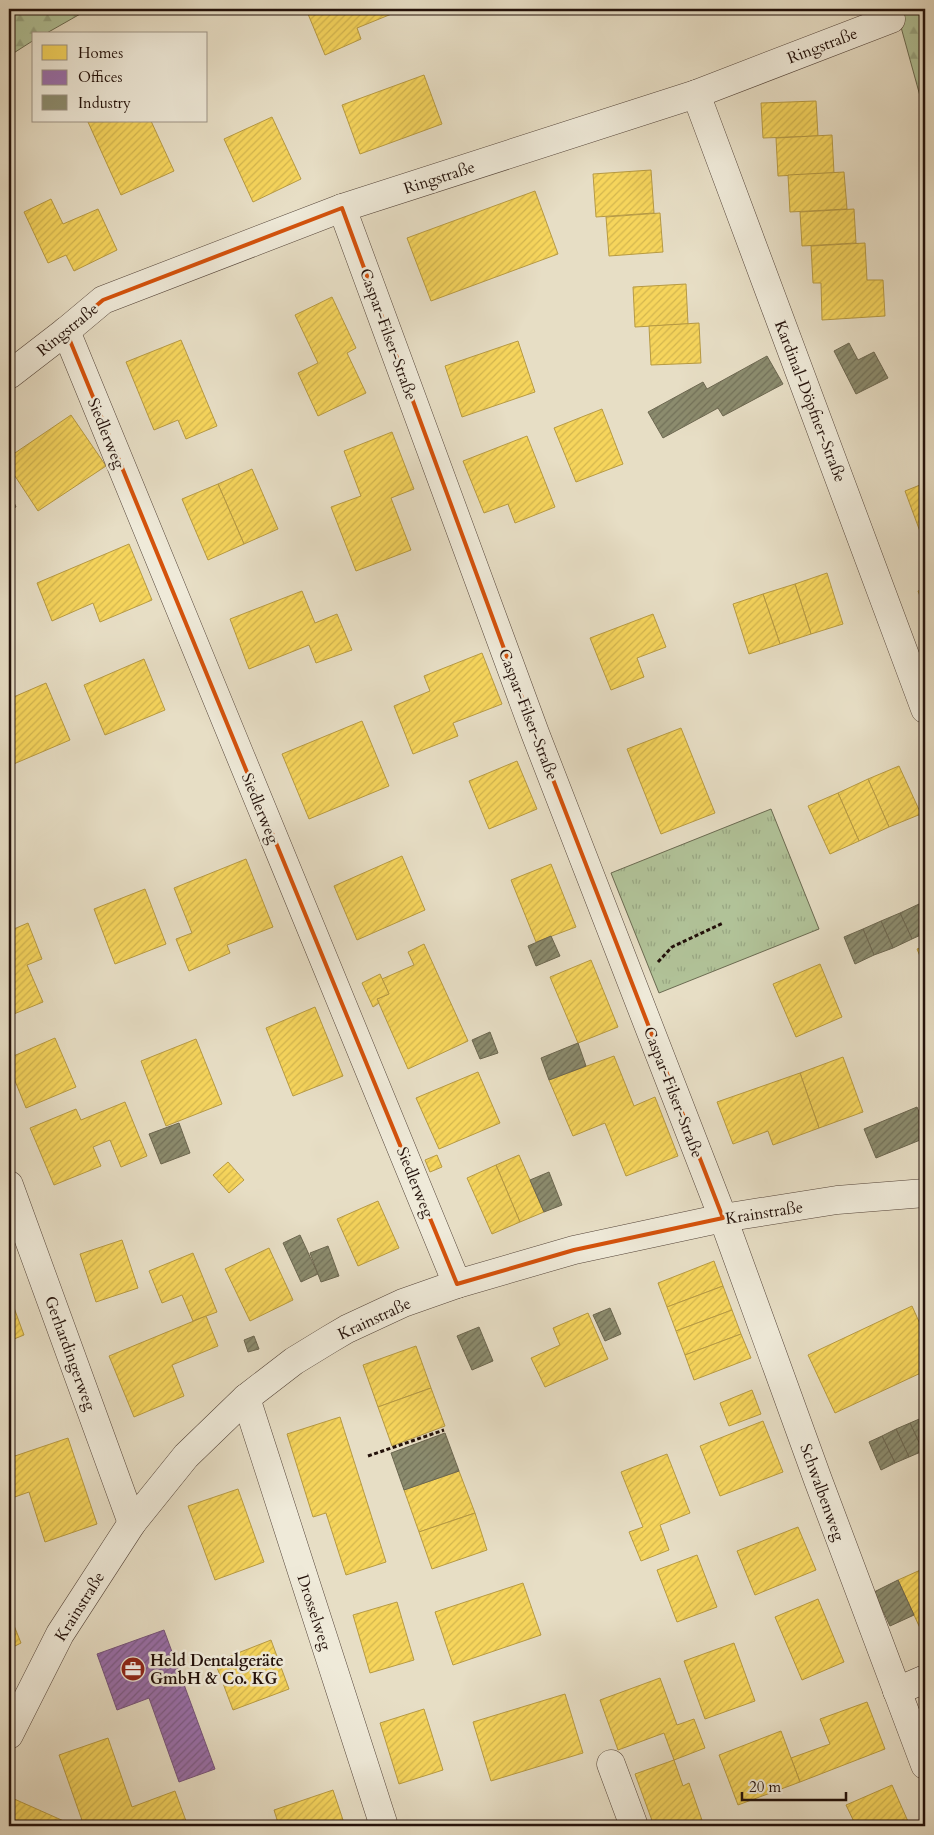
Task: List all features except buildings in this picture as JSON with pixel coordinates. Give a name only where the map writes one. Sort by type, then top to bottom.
[{"type":"street","name":"Ringstraße","points":[[9,375],[103,300],[342,208],[696,94],[891,19]]},
{"type":"street","name":"Kardinal-Döpfner-Straße","points":[[696,94],[925,709]]},
{"type":"street","name":"Caspar-Filser-Straße","points":[[342,208],[535,733],[723,1218]]},
{"type":"street","name":"Siedlerweg","points":[[66,331],[457,1284]]},
{"type":"street","name":"Gerhardingerweg","points":[[9,1185],[132,1523]]},
{"type":"street","name":"Krainstraße","points":[[9,1735],[60,1634],[132,1523],[186,1456],[246,1398],[294,1361],[347,1329],[403,1303],[457,1284],[574,1250],[723,1218],[837,1200],[925,1193]]},
{"type":"street","name":"Schwalbenweg","points":[[723,1218],[925,1766]]},
{"type":"street","name":"Drosselweg","points":[[246,1398],[384,1826]]},
{"type":"street","points":[[897,1691],[925,1679]]},
{"type":"street","points":[[611,1764],[634,1826]]},
{"type":"path","points":[[655,968],[672,947],[723,923]]},
{"type":"path","points":[[368,1456],[444,1430]]},
{"type":"highlighted area","points":[[342,208],[535,733],[723,1218],[574,1250],[457,1284],[66,331],[103,300]]},
{"type":"green space","points":[[9,9],[89,9],[49,32],[32,32],[32,41],[9,56]]},
{"type":"green space","points":[[896,9],[925,9],[925,114]]},
{"type":"green space","points":[[771,809],[819,929],[659,993],[611,873]]},
{"type":"place","name":"Held Dentalgeräte GmbH & Co. KG","points":[[133,1669]]}]
